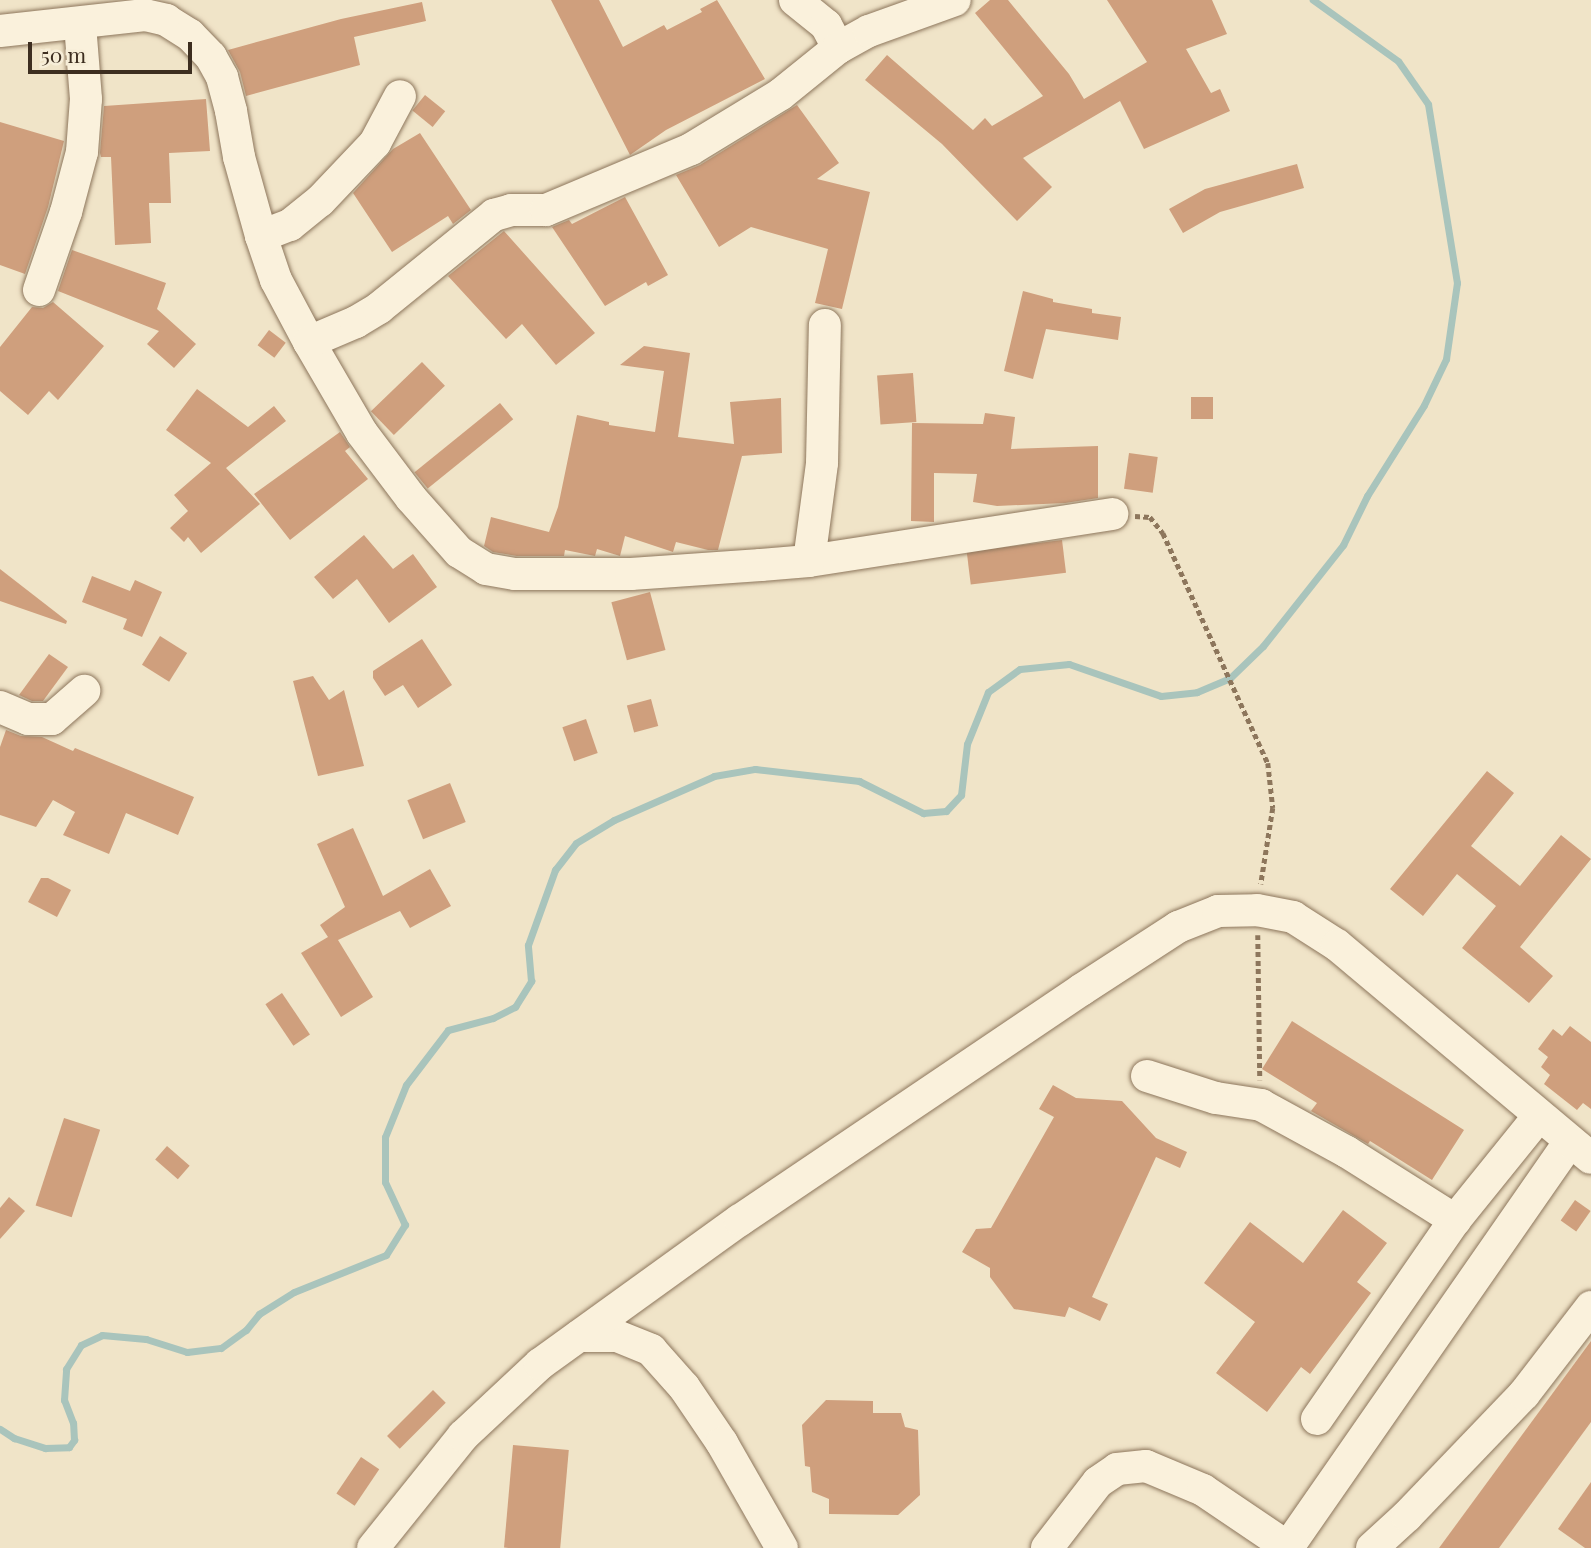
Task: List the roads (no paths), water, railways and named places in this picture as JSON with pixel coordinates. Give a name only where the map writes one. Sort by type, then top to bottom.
[{"type":"street","points":[[179,0],[190,35]]},
{"type":"street","points":[[795,0],[826,25],[838,48]]},
{"type":"street","points":[[309,342],[356,323],[379,308],[494,215],[511,210],[547,210],[691,149],[781,94],[838,48],[869,31],[955,0]]},
{"type":"street","points":[[0,31],[145,15],[166,20],[190,35],[211,57],[222,78],[261,236],[276,279],[309,342],[362,433],[411,498],[459,552],[485,569],[515,574],[631,574],[809,561],[1112,514]]},
{"type":"street","points":[[39,290],[66,212],[82,152],[86,99],[80,24]]},
{"type":"street","points":[[261,236],[290,225],[320,201],[374,144],[400,96]]},
{"type":"street","points":[[809,561],[822,463],[825,325]]},
{"type":"street","points":[[0,707],[28,719],[52,719],[84,691]]},
{"type":"street","points":[[373,1548],[463,1436],[540,1364],[740,1220],[1178,927],[1218,911],[1257,910],[1293,917],[1337,945],[1580,1150],[1288,1548],[1203,1490],[1146,1466],[1118,1469],[1098,1482],[1047,1548]]},
{"type":"street","points":[[1147,1076],[1216,1098],[1261,1105],[1347,1152],[1455,1220]]},
{"type":"street","points":[[1317,1419],[1455,1220],[1539,1116]]},
{"type":"street","points":[[1371,1548],[1407,1516],[1524,1394],[1591,1307]]},
{"type":"street","points":[[579,1336],[617,1336],[651,1350],[684,1387],[707,1421],[782,1548]]},
{"type":"waterway","points":[[0,1429],[14,1438],[45,1448],[69,1447],[74,1440],[73,1423],[64,1400],[66,1369],[81,1345],[102,1335],[146,1339],[187,1352],[221,1348],[246,1330],[259,1314],[294,1292],[386,1255],[405,1225],[385,1182],[385,1137],[406,1085],[448,1030],[493,1018],[515,1007],[531,981],[528,945],[555,870],[576,843],[614,820],[714,776],[755,769],[859,781],[923,813],[946,811],[961,795],[967,744],[988,692],[1020,669],[1069,664],[1161,696],[1197,692],[1230,678],[1263,646],[1343,545],[1367,496],[1424,405],[1446,359],[1457,283],[1428,104],[1398,61],[1313,0]]}]
